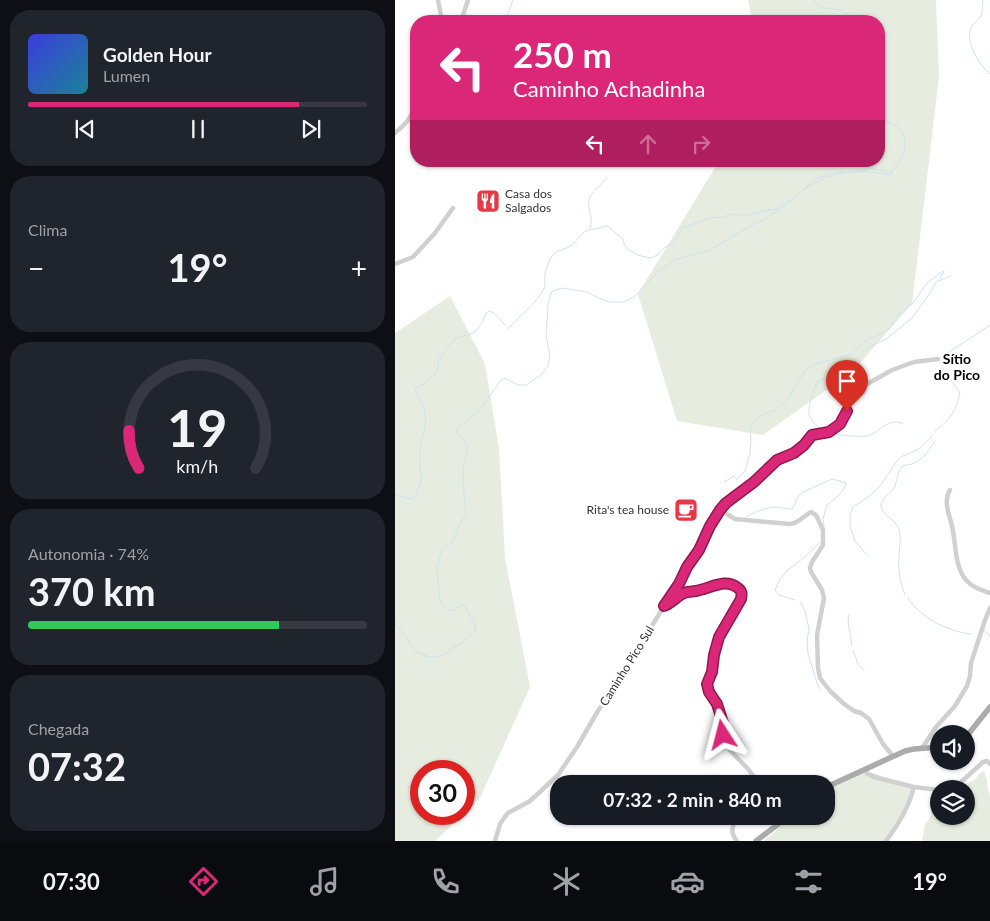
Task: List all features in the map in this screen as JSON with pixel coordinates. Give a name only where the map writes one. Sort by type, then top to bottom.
[{"type":"main road","points":[[975,726],[990,707]]},
{"type":"main road","points":[[835,783],[910,749],[930,748]]},
{"type":"main road","points":[[757,841],[777,825]]},
{"type":"street","points":[[438,0],[441,15]]},
{"type":"street","points":[[463,15],[468,0]]},
{"type":"street","points":[[395,133],[410,118]]},
{"type":"street","points":[[395,264],[413,257],[435,233],[453,208]]},
{"type":"street","name":"Caminho Pico Sul","points":[[495,841],[500,824],[508,813],[530,801],[558,776],[679,584],[687,567],[699,550],[710,526],[726,503],[754,482],[777,460],[794,453],[812,435],[829,432],[840,424],[847,411],[845,400],[853,392],[887,372],[909,363],[938,359]]},
{"type":"street","points":[[950,490],[947,495],[948,512],[959,566],[971,585],[990,593]]},
{"type":"street","points":[[720,510],[735,519],[790,524],[795,523],[811,512],[817,515],[823,530],[823,545],[810,568],[822,590],[824,598],[817,636],[820,678],[843,703],[869,719],[883,744],[893,756]]},
{"type":"street","points":[[664,606],[683,593],[699,591],[720,584],[731,584],[741,590],[741,599],[719,637],[707,688],[717,704],[723,723],[724,744],[752,775]]},
{"type":"street","points":[[922,748],[936,727],[955,706],[967,686],[971,663],[990,608]]},
{"type":"street","points":[[963,780],[983,762],[987,761],[990,764]]},
{"type":"street","points":[[863,770],[874,778],[930,789]]},
{"type":"street","points":[[886,841],[902,819],[911,800],[914,787]]},
{"type":"street","points":[[734,825],[732,834],[737,841]]},
{"type":"shaded area","points":[[748,0],[936,0],[939,76],[912,304],[853,371],[763,435],[677,421],[638,294],[715,167],[885,167],[885,15],[751,15]]},
{"type":"shaded area","points":[[450,296],[485,364],[499,448],[505,558],[530,687],[479,800],[475,804],[475,760],[410,760],[410,825],[452,825],[435,841],[395,841],[395,333]]},
{"type":"shaded area","points":[[864,770],[914,787],[911,800],[886,841],[764,841],[783,825],[835,825],[835,784]]},
{"type":"shaded area","points":[[984,771],[990,796],[990,841],[922,841],[925,825],[930,817],[930,825],[975,825],[975,780]]},
{"type":"waterway","points":[[508,15],[513,0]]},
{"type":"waterway","points":[[814,0],[821,8],[839,10],[848,15]]},
{"type":"waterway","points":[[983,0],[982,14],[971,28],[970,40],[974,53],[990,74]]},
{"type":"waterway","points":[[395,623],[417,652],[429,657],[447,654],[451,648],[460,644],[476,630],[475,624],[464,605],[449,611],[443,605],[440,599],[437,570],[442,551],[452,542],[458,526],[466,514],[463,481],[464,462],[468,451],[466,444],[456,432],[457,429],[479,411],[501,380],[505,378],[518,385],[526,385],[541,375],[548,366],[550,355],[546,336],[548,305],[551,293],[562,288],[587,292],[605,301],[623,302],[634,297],[658,272],[674,260],[710,250],[763,220],[785,206],[817,178],[838,172],[873,172],[890,175],[903,154],[905,140],[903,134],[894,124],[885,120]]},
{"type":"waterway","points":[[849,172],[871,168],[890,173],[892,171]]},
{"type":"waterway","points":[[805,189],[826,177],[843,173]]},
{"type":"waterway","points":[[590,228],[590,197],[607,178]]},
{"type":"waterway","points":[[508,329],[541,294],[545,286],[545,272],[552,256],[572,245],[590,229],[607,226],[622,238],[626,248],[637,255],[650,258],[658,255],[664,248],[672,244],[682,228],[710,218],[733,214],[748,215],[776,209],[792,199]]},
{"type":"waterway","points":[[724,482],[734,476],[737,479],[746,468],[750,453],[750,430],[753,423],[758,417],[775,410],[787,400],[805,371],[815,364],[852,353],[869,338],[875,337],[890,328],[899,314],[912,304],[927,283],[943,271]]},
{"type":"waterway","points":[[940,279],[944,271]]},
{"type":"waterway","points":[[821,430],[812,420],[809,413],[809,406],[818,381],[845,369],[869,347],[886,339],[912,318],[936,282],[951,276]]},
{"type":"waterway","points":[[395,495],[412,499],[416,495],[422,478],[420,448],[426,421],[424,409],[415,389],[437,373],[439,359],[454,340],[476,331],[486,313],[489,311],[494,313],[505,325]]},
{"type":"waterway","points":[[942,362],[943,356],[990,325]]},
{"type":"waterway","points":[[935,431],[952,415],[960,393],[942,367]]},
{"type":"waterway","points":[[831,434],[867,436],[888,423],[897,422],[903,424]]},
{"type":"waterway","points":[[900,457],[918,449],[932,436]]},
{"type":"waterway","points":[[905,595],[899,572],[899,529],[894,521],[884,513],[881,503],[894,488],[901,468],[921,459],[935,441]]},
{"type":"waterway","points":[[867,555],[855,541],[850,527],[850,515],[853,507],[880,486],[899,458]]},
{"type":"waterway","points":[[746,517],[772,507],[792,509],[797,498],[803,492],[832,479],[846,483],[844,489],[827,505],[823,519],[824,527]]},
{"type":"waterway","points":[[721,496],[721,502]]},
{"type":"waterway","points":[[705,546],[718,518]]},
{"type":"waterway","points":[[795,600],[779,595],[775,590],[780,579],[787,571],[820,542]]},
{"type":"waterway","points":[[907,597],[919,611],[943,627],[971,634]]},
{"type":"waterway","points":[[800,602],[805,611],[809,629],[807,641],[808,654],[819,689]]},
{"type":"waterway","points":[[849,614],[848,621],[852,646]]},
{"type":"waterway","points":[[984,630],[990,636]]},
{"type":"waterway","points":[[853,650],[858,664],[864,671]]},
{"type":"place","name":"Casa dos Salgados","points":[[488,201]]},
{"type":"place","name":"Rita's tea house","points":[[686,510]]},
{"type":"district","name":"Sítio do Pico","points":[[957,368]]},
{"type":"route","points":[[723,735],[723,723],[717,704],[709,692],[707,684],[712,672],[719,637],[741,599],[741,590],[731,584],[715,585],[699,591],[683,593],[664,606],[679,584],[687,567],[696,556],[710,526],[726,503],[754,482],[777,460],[794,453],[812,435],[829,432],[840,424],[847,411]]}]
